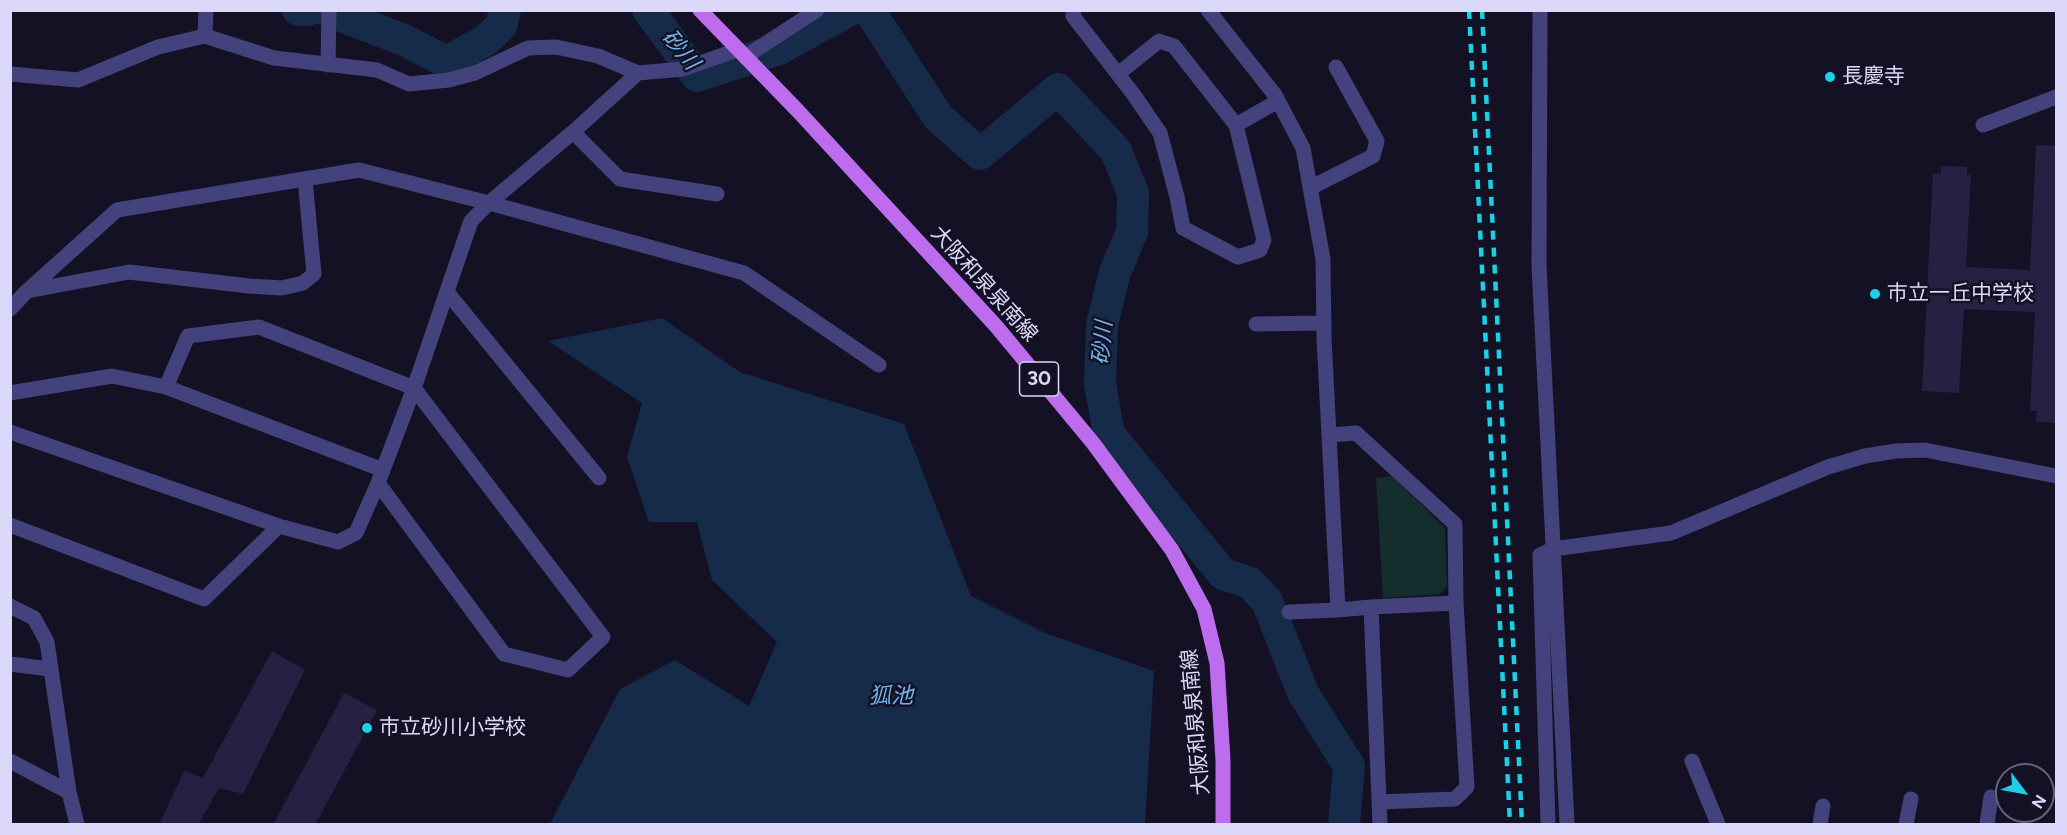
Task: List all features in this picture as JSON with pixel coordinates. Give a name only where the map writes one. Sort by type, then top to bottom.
[{"type":"main road","name":"大阪和泉泉南線","points":[[700,10],[798,111],[996,326],[1093,443],[1172,550],[1204,609],[1217,663],[1224,760],[1223,825]]},
{"type":"street","points":[[205,36],[206,10]]},
{"type":"street","points":[[328,65],[329,10]]},
{"type":"street","points":[[10,74],[78,80],[158,46],[205,36],[274,58],[377,70],[410,84],[449,80],[475,74],[528,48],[556,47],[598,56],[638,73],[683,69],[741,54],[818,10]]},
{"type":"street","points":[[1074,10],[1073,16],[1160,133],[1183,228],[1238,257],[1260,250],[1264,240],[1236,125],[1174,46],[1159,41],[1118,74]]},
{"type":"street","points":[[1208,10],[1278,101],[1303,148],[1323,259],[1338,610]]},
{"type":"street","points":[[1540,10],[1539,265],[1567,825]]},
{"type":"street","points":[[1310,188],[1373,156],[1377,141],[1336,67]]},
{"type":"street","points":[[10,432],[279,526],[338,542],[356,533],[414,388],[471,221],[638,73]]},
{"type":"street","points":[[1983,125],[2056,97]]},
{"type":"street","points":[[1236,125],[1278,101]]},
{"type":"street","points":[[573,132],[620,178],[717,194]]},
{"type":"street","points":[[10,309],[117,210],[359,170],[744,273],[879,365]]},
{"type":"street","points":[[27,291],[129,272],[249,286],[282,288],[303,283],[314,274],[305,179]]},
{"type":"street","points":[[447,292],[599,478]]},
{"type":"street","points":[[1256,324],[1324,323]]},
{"type":"street","points":[[10,393],[112,376],[166,387],[380,477],[504,654],[568,670],[603,637],[414,388],[259,327],[188,336],[166,387]]},
{"type":"street","points":[[1329,435],[1356,433],[1455,524],[1456,603],[1467,787],[1455,799],[1379,802]]},
{"type":"street","points":[[1548,825],[1540,555],[1554,549],[1671,533],[1828,467],[1865,456],[1896,451],[1925,450],[2056,476]]},
{"type":"street","points":[[10,525],[204,599],[279,526]]},
{"type":"street","points":[[1289,612],[1456,603]]},
{"type":"street","points":[[10,606],[34,618],[46,642],[69,792],[77,825]]},
{"type":"street","points":[[1371,607],[1380,825]]},
{"type":"street","points":[[10,664],[50,669]]},
{"type":"street","points":[[10,761],[69,792]]},
{"type":"street","points":[[1692,761],[1718,825]]},
{"type":"street","points":[[1987,825],[1991,797]]},
{"type":"street","points":[[1906,825],[1911,799]]},
{"type":"street","points":[[1820,825],[1823,806]]},
{"type":"green space","points":[[1392,476],[1445,528],[1447,586],[1440,594],[1383,598],[1376,478]]},
{"type":"water","name":"狐池","points":[[662,318],[740,372],[904,424],[971,596],[1045,633],[1154,671],[1145,824],[550,824],[620,689],[675,660],[749,706],[777,642],[712,580],[697,522],[649,522],[627,457],[642,403],[548,341]]},
{"type":"building","points":[[2036,145],[2056,146],[2056,423],[2036,422],[2037,411],[2030,411],[2035,312],[1964,309],[1959,393],[1922,391],[1933,173],[1941,174],[1941,166],[1967,167],[1967,175],[1971,175],[1966,267],[2030,270]]},
{"type":"building","points":[[272,651],[305,670],[243,794],[219,788],[198,825],[159,825],[184,771],[203,778]]},
{"type":"building","points":[[344,693],[377,710],[315,825],[273,825]]},
{"type":"waterway","name":"砂川","points":[[298,10],[308,10]]},
{"type":"waterway","name":"砂川","points":[[326,10],[404,40],[447,62],[486,40],[501,26],[505,10]]},
{"type":"waterway","name":"砂川","points":[[648,10],[697,76],[779,49],[850,10]]},
{"type":"waterway","name":"砂川","points":[[869,10],[938,117],[980,154],[1058,89],[1116,151],[1133,193],[1132,232],[1115,272],[1102,325],[1100,384],[1109,434],[1223,574],[1250,583],[1267,601],[1303,693],[1349,766],[1344,824]]},
{"type":"railway","points":[[1469,10],[1510,824]]},
{"type":"railway","points":[[1482,10],[1522,824]]},
{"type":"place","name":"長慶寺","points":[[1830,77]]},
{"type":"place","name":"市立一丘中学校","points":[[1875,294]]},
{"type":"place","name":"市立砂川小学校","points":[[367,728]]}]
